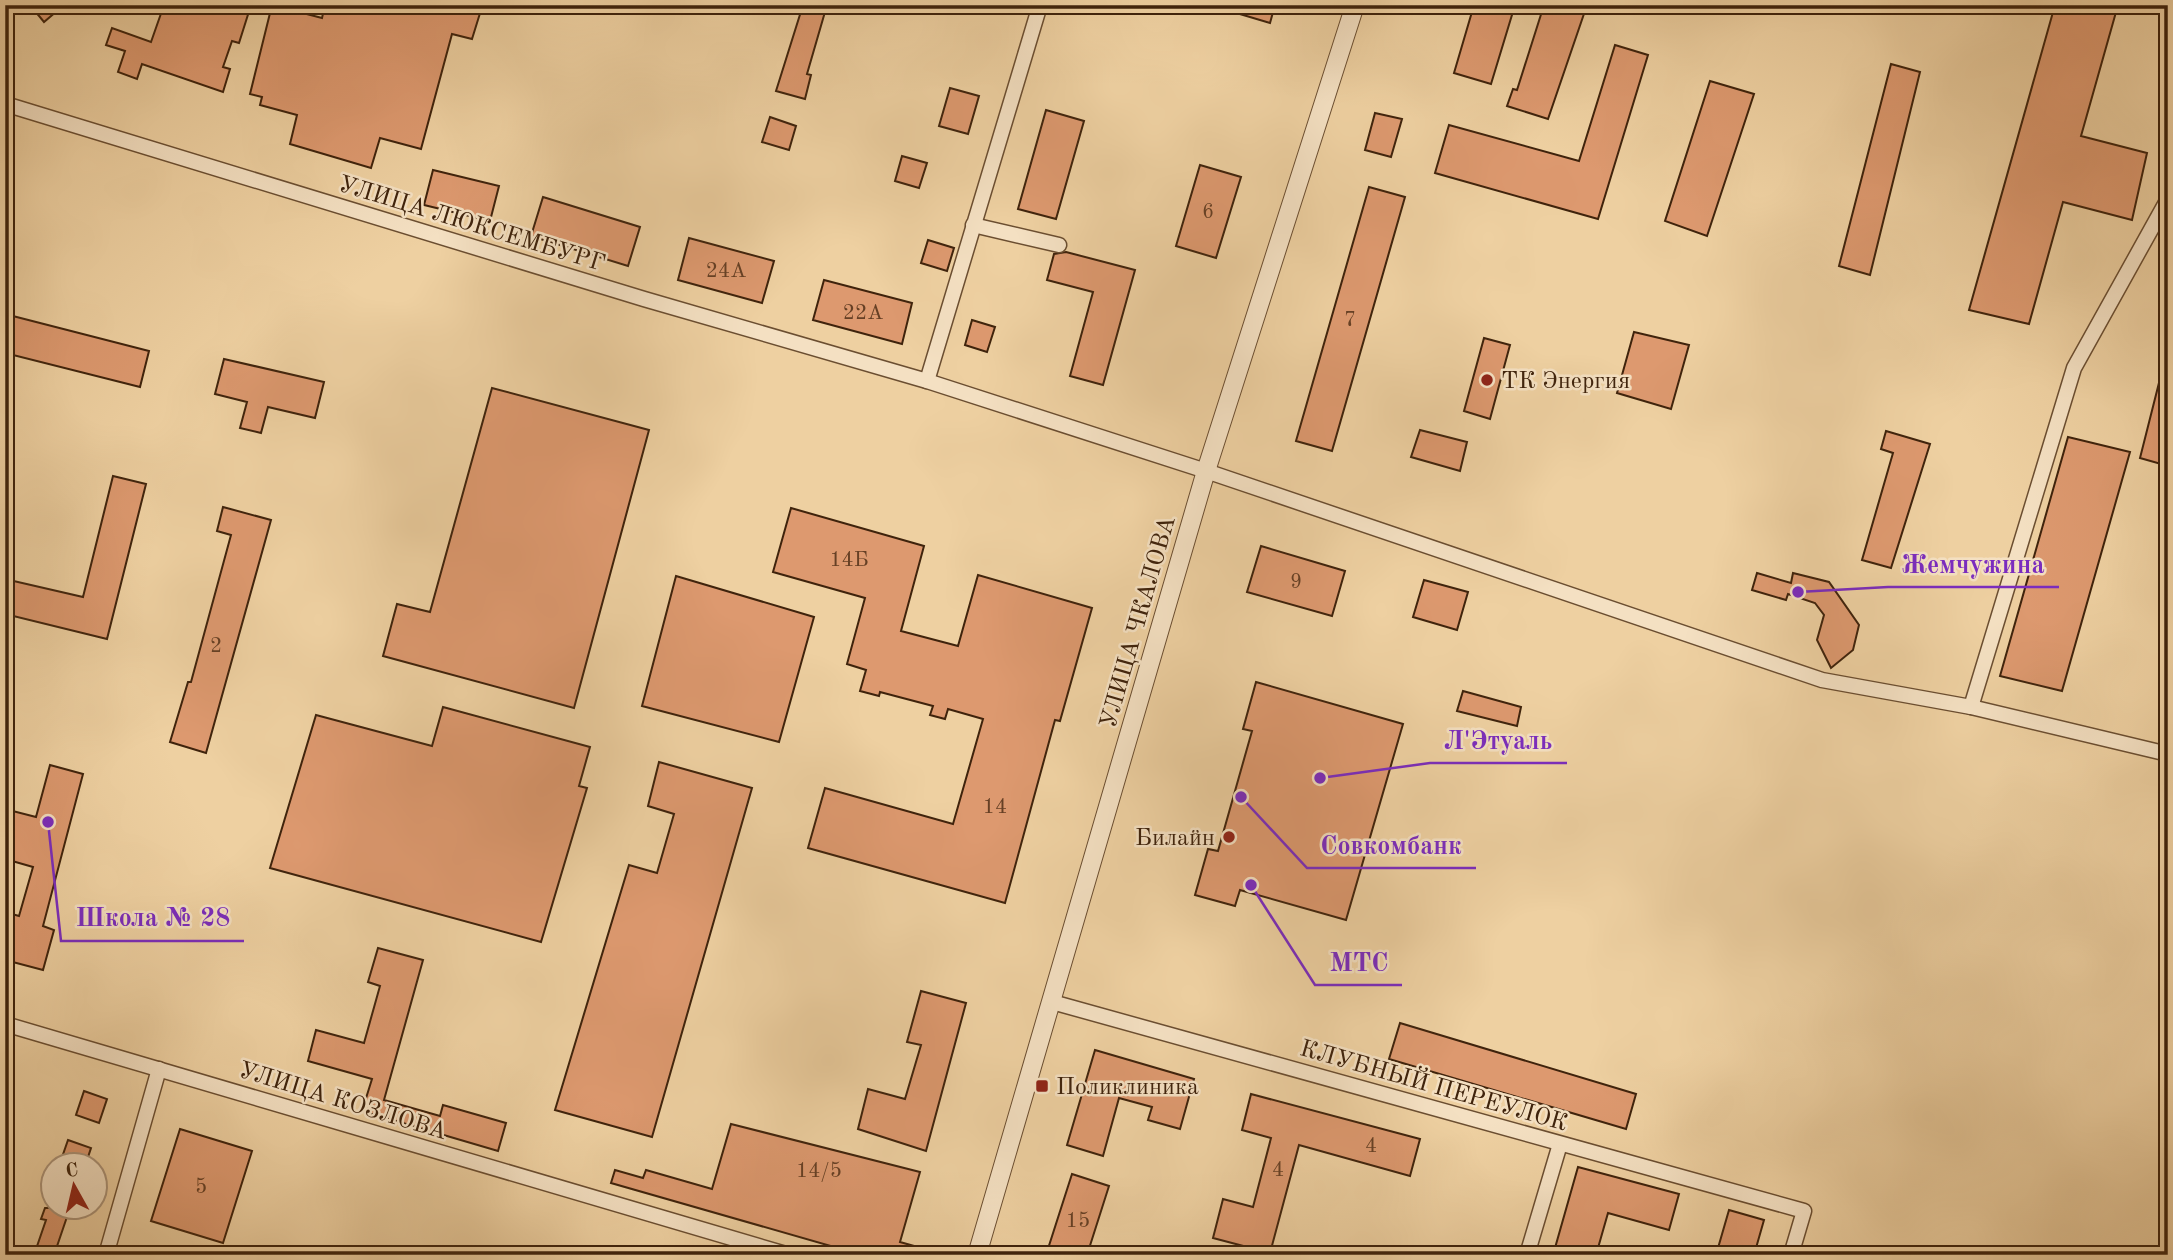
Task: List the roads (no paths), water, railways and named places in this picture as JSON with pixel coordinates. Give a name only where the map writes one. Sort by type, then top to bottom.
[{"type":"street","points":[[927,381],[1040,5]]},
{"type":"street","name":"УЛИЦА ЧКАЛОВА","points":[[976,1255],[1206,471],[1355,5]]},
{"type":"street","name":"УЛИЦА ЛЮКСЕМБУРГ","points":[[5,104],[644,299],[927,381],[1206,471],[1822,680],[1971,707],[2168,754]]},
{"type":"street","points":[[1971,707],[2074,368],[2168,199]]},
{"type":"street","points":[[973,225],[1059,245]]},
{"type":"street","name":"КЛУБНЫЙ ПЕРЕУЛОК","points":[[1052,1002],[1804,1211],[1791,1255]]},
{"type":"street","name":"УЛИЦА КОЗЛОВА","points":[[5,1024],[789,1255]]},
{"type":"street","points":[[106,1255],[159,1069]]},
{"type":"street","points":[[1527,1255],[1559,1144]]},
{"type":"place","name":"ТК Энергия","points":[[1487,380]]},
{"type":"place","name":"Жемчужина","points":[[1798,592]]},
{"type":"place","name":"Л'Этуаль","points":[[1320,778]]},
{"type":"place","name":"Совкомбанк","points":[[1241,797]]},
{"type":"place","name":"Школа № 28","points":[[48,822]]},
{"type":"place","name":"Билайн","points":[[1229,837]]},
{"type":"place","name":"МТС","points":[[1251,885]]},
{"type":"place","name":"Поликлиника","points":[[1042,1086]]}]
